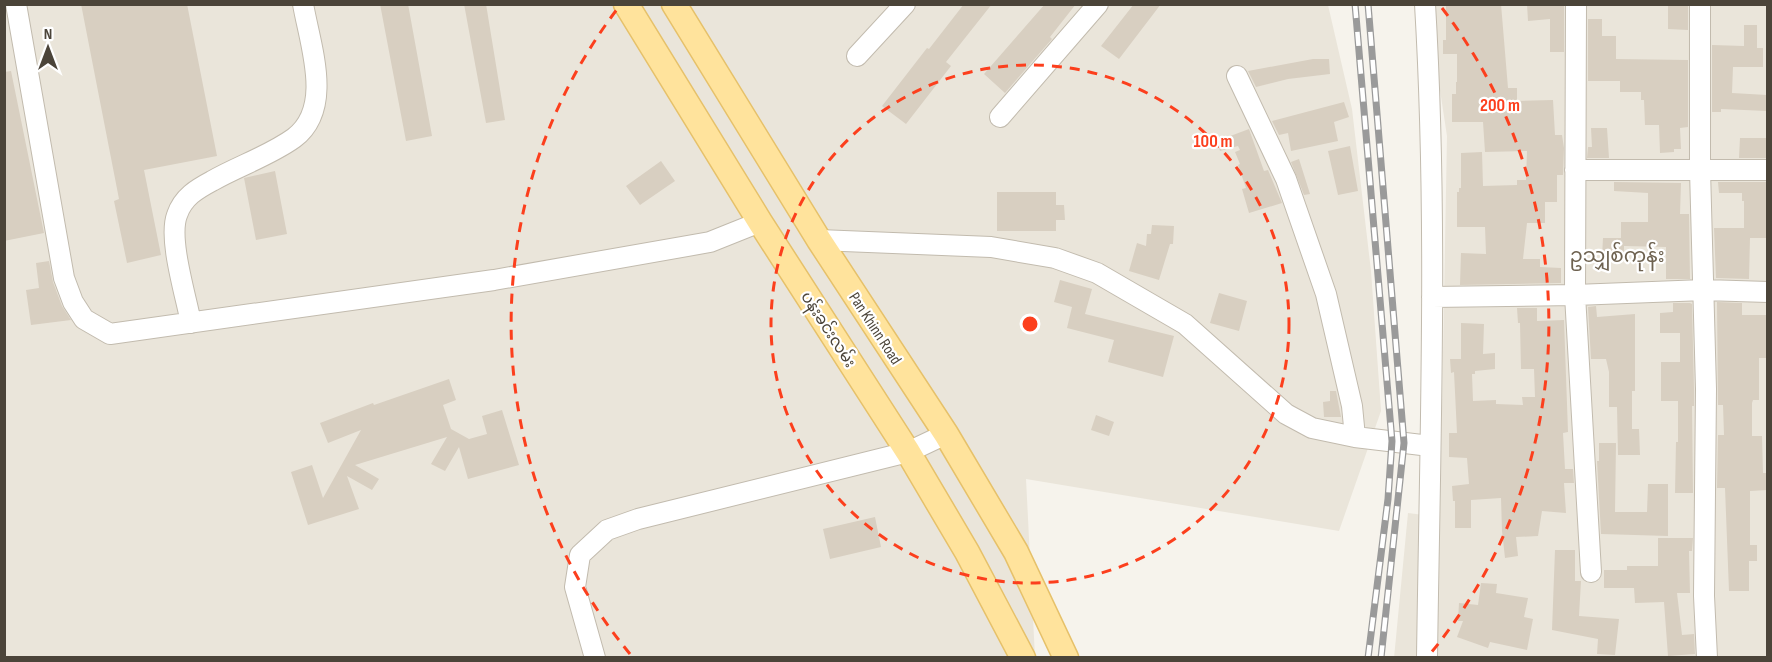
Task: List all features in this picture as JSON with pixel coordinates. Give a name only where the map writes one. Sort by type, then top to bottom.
[{"type":"main road","name":"ပန်းခင်းလမ်း","points":[[627,4],[760,222],[908,452],[967,552],[1023,657]]},
{"type":"main road","name":"Pan Khinn Road","points":[[674,4],[819,240],[945,434],[1016,552],[1066,657]]},
{"type":"street","points":[[16,4],[64,278],[73,302],[84,319],[110,334],[494,280],[710,242],[760,222]]},
{"type":"street","points":[[191,323],[174,239],[177,215],[190,193],[295,137],[310,120],[316,103],[317,81],[303,4]]},
{"type":"street","points":[[857,56],[905,4]]},
{"type":"street","points":[[1000,117],[1098,4]]},
{"type":"street","points":[[1425,4],[1432,297],[1427,657]]},
{"type":"street","points":[[1576,4],[1575,295],[1592,572]]},
{"type":"street","points":[[1700,4],[1700,170],[1706,389],[1704,596],[1707,657]]},
{"type":"street","points":[[1237,76],[1286,179],[1326,294],[1352,406],[1355,437]]},
{"type":"street","points":[[1575,170],[1767,170]]},
{"type":"street","points":[[819,240],[991,247],[1055,258],[1097,273],[1185,324],[1286,414],[1312,428],[1355,437],[1430,446]]},
{"type":"street","points":[[1432,297],[1704,290],[1767,292]]},
{"type":"street","points":[[596,657],[575,587],[580,555],[607,530],[638,519],[908,452],[945,434]]},
{"type":"shaded area","points":[[4,5],[1328,5],[1352,109],[1371,271],[1381,411],[1339,531],[1026,479],[1035,657],[5,657]]},
{"type":"shaded area","points":[[1427,5],[1767,5],[1767,657],[1394,658],[1408,513],[1440,517],[1447,136]]},
{"type":"building","points":[[81,4],[187,4],[217,156],[144,170],[161,255],[127,263],[114,201],[119,199]]},
{"type":"building","points":[[380,4],[408,4],[432,136],[406,141]]},
{"type":"building","points":[[464,4],[486,4],[505,120],[486,123]]},
{"type":"building","points":[[964,4],[992,4],[946,62],[951,66],[906,124],[882,106]]},
{"type":"building","points":[[1045,4],[1076,4],[1050,37],[1052,39],[1005,93],[984,74]]},
{"type":"building","points":[[1134,4],[1161,4],[1119,59],[1101,46]]},
{"type":"building","points":[[1446,4],[1501,4],[1508,88],[1517,88],[1517,101],[1553,100],[1555,135],[1562,135],[1564,148],[1563,175],[1557,175],[1557,202],[1545,202],[1545,223],[1527,223],[1523,259],[1540,259],[1540,267],[1561,268],[1561,283],[1460,285],[1461,253],[1486,254],[1485,227],[1457,227],[1457,192],[1461,188],[1461,153],[1482,152],[1483,186],[1517,185],[1517,180],[1526,180],[1527,151],[1485,152],[1483,122],[1452,122],[1452,94],[1456,94],[1457,82],[1457,54],[1443,54],[1443,40],[1446,40]]},
{"type":"building","points":[[1527,4],[1564,4],[1564,52],[1550,52],[1550,19],[1528,21]]},
{"type":"building","points":[[1668,4],[1688,4],[1688,30],[1668,29]]},
{"type":"building","points":[[1588,19],[1602,19],[1602,36],[1616,36],[1616,59],[1688,60],[1688,127],[1680,128],[1681,149],[1660,153],[1659,125],[1645,125],[1644,100],[1641,100],[1641,92],[1620,92],[1620,81],[1588,81]]},
{"type":"building","points":[[1744,25],[1757,25],[1757,48],[1763,48],[1763,67],[1733,67],[1732,93],[1767,95],[1767,111],[1721,109],[1721,112],[1712,112],[1712,45],[1744,46]]},
{"type":"building","points":[[1313,59],[1329,59],[1330,74],[1288,79],[1256,87],[1248,71]]},
{"type":"building","points":[[11,71],[44,233],[4,241],[4,72]]},
{"type":"building","points":[[1344,102],[1349,117],[1334,122],[1338,141],[1291,151],[1288,133],[1279,135],[1272,121]]},
{"type":"building","points":[[1591,128],[1607,128],[1609,158],[1587,158],[1588,147],[1592,147]]},
{"type":"building","points":[[1249,129],[1264,171],[1268,170],[1282,203],[1249,213],[1242,189],[1246,188],[1235,152],[1240,150],[1238,146],[1220,151],[1217,141]]},
{"type":"building","points":[[1740,138],[1767,138],[1767,158],[1739,158]]},
{"type":"building","points":[[1350,146],[1358,191],[1338,195],[1328,151]]},
{"type":"building","points":[[1299,159],[1310,194],[1304,195],[1291,162]]},
{"type":"building","points":[[661,161],[675,181],[640,205],[626,186]]},
{"type":"building","points":[[275,171],[287,234],[256,240],[244,178]]},
{"type":"building","points":[[1614,182],[1681,183],[1680,214],[1689,214],[1690,279],[1666,279],[1666,247],[1624,246],[1624,257],[1602,257],[1603,238],[1621,238],[1621,222],[1648,222],[1648,193],[1614,191]]},
{"type":"building","points":[[1718,182],[1767,182],[1767,238],[1750,238],[1749,279],[1716,278],[1714,228],[1744,228],[1742,193],[1719,193]]},
{"type":"building","points":[[997,192],[1056,192],[1056,205],[1064,205],[1065,220],[1056,220],[1056,231],[997,231]]},
{"type":"building","points":[[1152,225],[1174,226],[1173,244],[1170,244],[1159,280],[1129,271],[1137,243],[1146,246],[1147,234],[1151,234]]},
{"type":"building","points":[[49,261],[53,282],[62,306],[71,320],[31,325],[26,290],[39,288],[36,263]]},
{"type":"building","points":[[1060,280],[1092,289],[1085,314],[1174,336],[1163,377],[1108,362],[1114,340],[1067,328],[1072,307],[1054,302]]},
{"type":"building","points":[[1219,293],[1247,301],[1239,331],[1210,323]]},
{"type":"building","points":[[1717,302],[1742,303],[1742,315],[1767,315],[1767,358],[1759,358],[1759,400],[1753,400],[1752,403],[1752,436],[1762,436],[1763,473],[1767,473],[1767,490],[1750,491],[1750,545],[1757,545],[1757,561],[1749,561],[1749,591],[1729,591],[1725,488],[1717,488],[1718,435],[1724,435],[1723,405],[1718,405]]},
{"type":"building","points":[[1673,303],[1692,304],[1693,493],[1675,493],[1678,401],[1661,401],[1661,362],[1680,362],[1680,333],[1660,333],[1660,313],[1673,312]]},
{"type":"building","points":[[1596,306],[1597,317],[1635,314],[1635,391],[1632,391],[1632,429],[1639,429],[1640,455],[1618,455],[1617,407],[1609,407],[1609,372],[1606,359],[1591,359],[1588,307]]},
{"type":"building","points":[[1517,308],[1537,308],[1537,321],[1564,320],[1568,432],[1563,433],[1565,469],[1573,469],[1574,483],[1564,483],[1566,513],[1542,511],[1538,536],[1516,537],[1518,556],[1505,558],[1501,498],[1471,500],[1471,528],[1455,528],[1455,501],[1453,501],[1452,486],[1469,484],[1467,458],[1449,457],[1449,433],[1457,433],[1454,372],[1451,373],[1450,359],[1461,359],[1461,323],[1484,324],[1483,354],[1495,353],[1495,369],[1475,371],[1475,374],[1472,374],[1473,401],[1496,400],[1496,404],[1523,405],[1522,397],[1535,397],[1534,369],[1521,369],[1520,323],[1518,323]]},
{"type":"building","points":[[449,379],[456,400],[443,405],[451,429],[469,439],[487,434],[482,416],[502,410],[519,465],[468,479],[459,447],[445,471],[431,464],[447,437],[355,465],[379,479],[372,490],[347,476],[359,509],[308,525],[291,472],[312,465],[323,498],[361,430],[328,443],[320,423],[373,403],[374,405]]},
{"type":"building","points":[[1330,391],[1336,391],[1341,417],[1324,417],[1323,402],[1330,401]]},
{"type":"building","points":[[1096,415],[1114,422],[1109,436],[1091,430]]},
{"type":"building","points":[[1599,443],[1616,443],[1615,512],[1647,512],[1648,484],[1668,484],[1668,536],[1601,534],[1597,461],[1599,461]]},
{"type":"building","points":[[875,517],[881,547],[830,559],[823,529]]},
{"type":"building","points":[[1658,538],[1693,538],[1692,551],[1689,551],[1690,593],[1677,593],[1682,635],[1694,634],[1695,654],[1668,656],[1664,602],[1635,603],[1634,588],[1604,588],[1604,570],[1627,570],[1627,566],[1658,566]]},
{"type":"building","points":[[1555,550],[1575,550],[1575,581],[1581,581],[1579,616],[1619,619],[1615,655],[1597,654],[1598,639],[1552,630]]},
{"type":"building","points":[[1481,583],[1497,584],[1496,593],[1528,598],[1524,617],[1533,619],[1527,650],[1490,642],[1488,648],[1457,637],[1463,621],[1458,621],[1459,603],[1478,605]]},
{"type":"railway","points":[[1355,4],[1392,441],[1388,499],[1368,658]]},
{"type":"railway","points":[[1368,4],[1404,443],[1381,658]]},
{"type":"district","name":"ဥသျှစ်ကုန်း","points":[[1617,255]]}]
